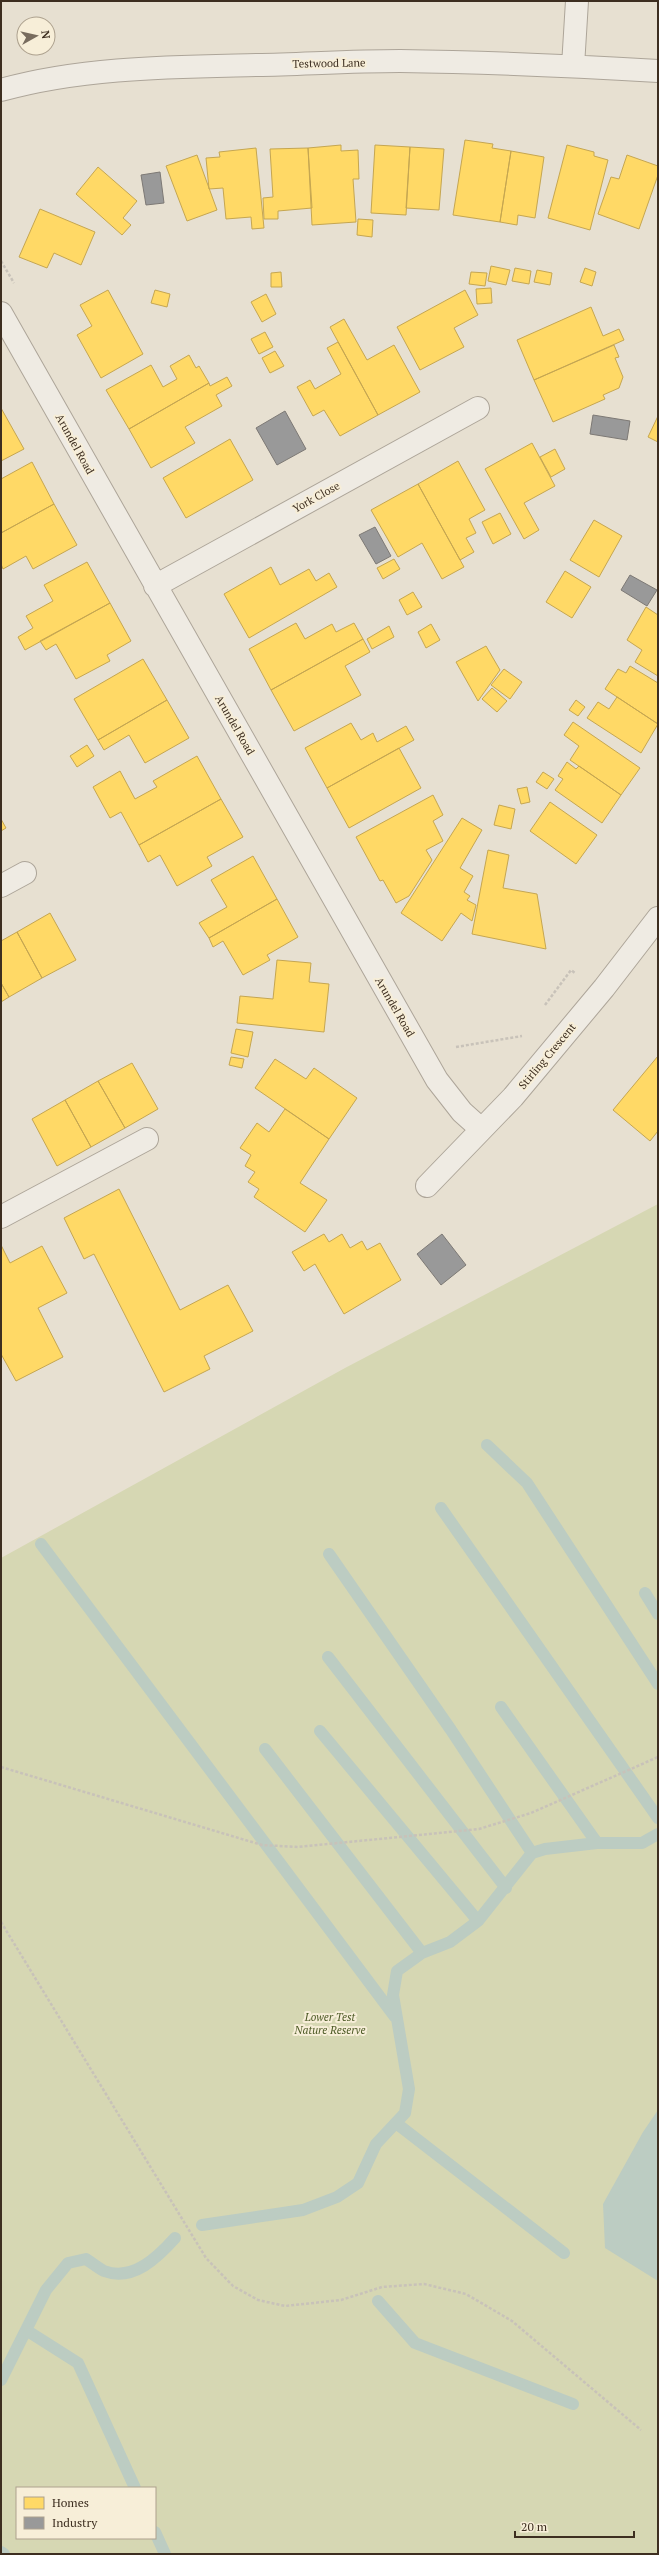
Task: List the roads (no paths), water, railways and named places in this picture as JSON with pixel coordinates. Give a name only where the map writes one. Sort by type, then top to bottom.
[{"type":"street","points":[[573,66],[577,1]]},
{"type":"street","name":"Testwood Lane","points":[[1,90],[18,85],[123,69],[400,61],[573,66],[658,71]]},
{"type":"street","name":"Arundel Road","points":[[1,313],[437,1080],[462,1112],[481,1129]]},
{"type":"street","name":"York Close","points":[[155,586],[478,408]]},
{"type":"street","points":[[1,886],[25,873]]},
{"type":"street","name":"Stirling Crescent","points":[[427,1186],[513,1097],[600,993],[658,918]]},
{"type":"street","points":[[1,1217],[147,1139]]},
{"type":"waterway","points":[[487,1445],[527,1483],[658,1684]]},
{"type":"waterway","points":[[441,1508],[658,1818]]},
{"type":"waterway","points":[[41,1544],[395,2017]]},
{"type":"waterway","points":[[329,1554],[451,1730],[532,1853]]},
{"type":"waterway","points":[[645,1593],[658,1614]]},
{"type":"waterway","points":[[328,1657],[506,1888]]},
{"type":"waterway","points":[[501,1707],[597,1843]]},
{"type":"waterway","points":[[320,1731],[478,1921]]},
{"type":"waterway","points":[[265,1749],[422,1953]]},
{"type":"waterway","points":[[202,2225],[303,2210],[337,2197],[358,2183],[376,2144],[405,2113],[409,2089],[393,1995],[397,1971],[422,1953],[450,1942],[478,1921],[532,1853],[545,1849],[597,1843],[642,1843],[658,1834]]},
{"type":"waterway","points":[[396,2123],[564,2253]]},
{"type":"waterway","points":[[1,2380],[46,2290],[68,2263],[86,2259],[104,2271],[115,2274],[125,2273],[144,2266],[153,2260],[175,2238]]},
{"type":"waterway","points":[[378,2301],[415,2343],[573,2404]]},
{"type":"waterway","points":[[26,2330],[78,2363],[135,2487]]},
{"type":"waterway","points":[[156,2534],[165,2554]]},
{"type":"park label","name":"Lower Test Nature Reserve","points":[[330,2023]]}]
